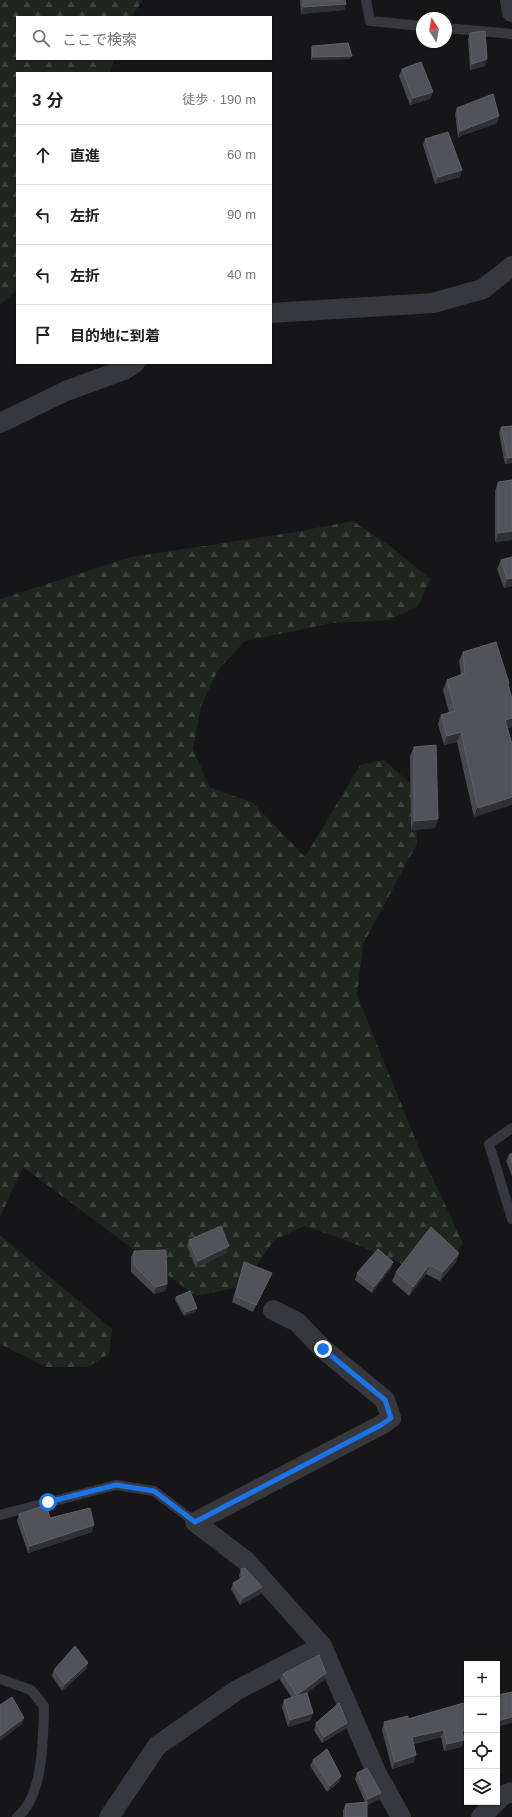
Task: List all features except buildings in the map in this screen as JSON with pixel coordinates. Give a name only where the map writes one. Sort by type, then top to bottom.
[{"type":"street","points":[[510,0],[512,12]]},
{"type":"street","points":[[272,313],[433,303],[483,289],[512,266]]},
{"type":"street","points":[[0,423],[66,391],[126,369],[134,364]]},
{"type":"street","points":[[273,1310],[297,1322],[323,1349],[385,1400],[391,1418],[381,1425],[195,1522],[246,1561],[322,1646],[376,1772],[401,1817]]},
{"type":"street","points":[[109,1817],[157,1746],[237,1690],[322,1646]]},
{"type":"street","points":[[500,1798],[503,1795],[512,1792]]},
{"type":"street","points":[[481,1817],[494,1805]]},
{"type":"lane","points":[[366,0],[370,21],[416,25]]},
{"type":"lane","points":[[452,29],[512,34]]},
{"type":"lane","points":[[512,1128],[490,1144],[512,1219]]},
{"type":"lane","points":[[0,1515],[116,1485],[154,1491],[195,1522]]},
{"type":"lane","points":[[0,1679],[31,1690],[44,1706],[43,1749],[36,1786],[23,1812],[17,1817]]},
{"type":"green space","points":[[0,0],[143,0],[132,16],[16,16],[16,60],[114,60],[110,72],[16,72],[16,290],[0,305]]},
{"type":"green space","points":[[353,521],[390,546],[430,579],[418,606],[389,620],[332,623],[245,641],[218,670],[201,706],[193,749],[209,787],[253,803],[305,857],[360,765],[384,760],[414,787],[417,844],[363,944],[357,995],[421,1153],[463,1243],[444,1271],[402,1264],[348,1241],[304,1226],[274,1240],[255,1268],[235,1288],[196,1296],[23,1167],[0,1217],[0,599],[131,557],[289,533]]},
{"type":"green space","points":[[0,1235],[112,1329],[109,1354],[87,1367],[46,1367],[0,1344]]},
{"type":"route","points":[[48,1502],[116,1485],[154,1491],[195,1522],[381,1425],[391,1418],[390,1410],[385,1400],[323,1349]]}]
